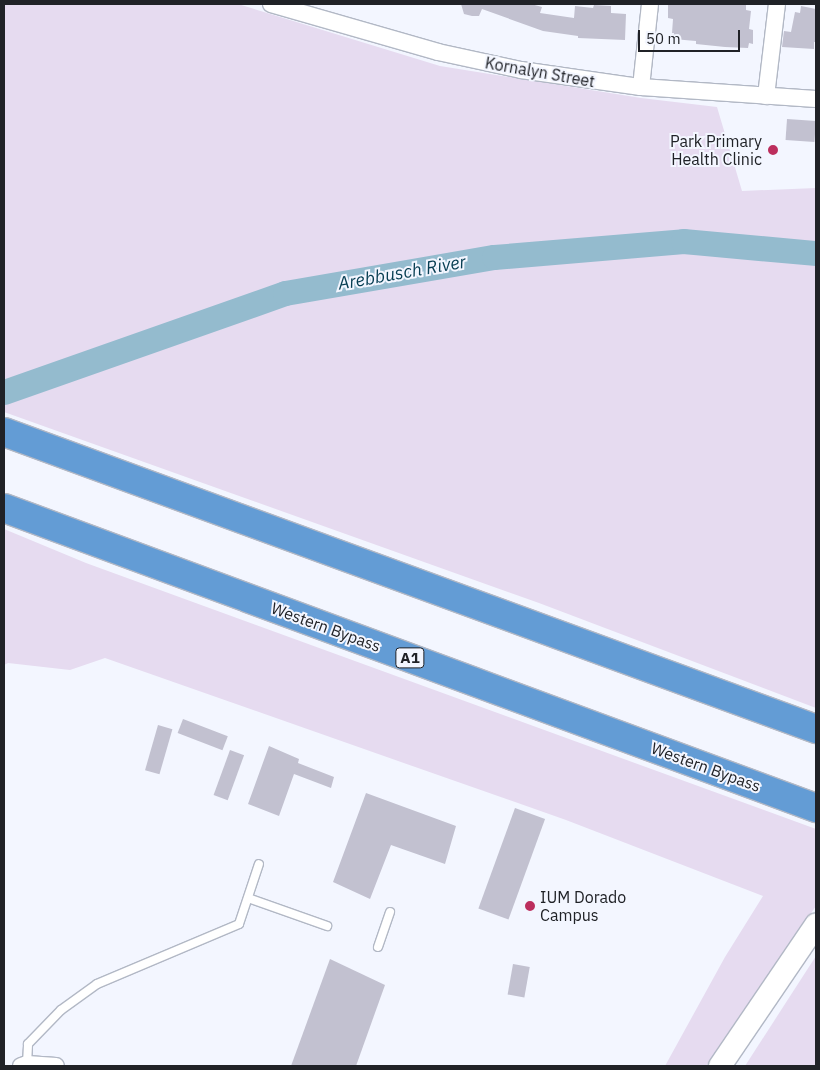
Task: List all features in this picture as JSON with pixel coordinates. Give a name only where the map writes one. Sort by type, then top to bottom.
[{"type":"highway","points":[[10,434],[816,729]]},
{"type":"highway","name":"Western Bypass","points":[[4,508],[816,808]]},
{"type":"main road","points":[[720,1066],[816,925]]},
{"type":"street","name":"Kornalyn Street","points":[[274,4],[448,54],[569,78],[641,88],[816,99]]},
{"type":"street","points":[[641,88],[650,4]]},
{"type":"street","points":[[766,96],[777,4]]},
{"type":"street","points":[[24,1065],[56,1066]]},
{"type":"lane","points":[[24,1065],[28,1044],[61,1010],[97,984],[239,924],[259,864]]},
{"type":"lane","points":[[248,898],[327,926]]},
{"type":"lane","points":[[378,947],[390,912]]},
{"type":"shaded area","points":[[4,4],[238,4],[440,66],[641,98],[717,107],[742,191],[816,188],[816,708],[539,603],[4,412]]},
{"type":"shaded area","points":[[4,529],[86,563],[816,829],[816,906],[706,1066],[665,1066],[725,957],[763,896],[566,820],[105,658],[70,670],[8,663],[4,665]]},
{"type":"shaded area","points":[[816,956],[816,1066],[745,1066]]},
{"type":"building","points":[[461,4],[531,4],[542,7],[540,13],[574,18],[575,6],[593,8],[594,5],[611,6],[611,13],[626,14],[625,40],[578,38],[578,36],[543,31],[482,9],[479,16],[472,16],[464,14]]},
{"type":"building","points":[[668,4],[746,4],[746,10],[751,11],[749,29],[753,30],[753,44],[749,43],[748,48],[725,47],[696,44],[696,41],[673,39],[673,19],[668,18]]},
{"type":"building","points":[[801,6],[816,9],[816,42],[814,42],[814,49],[782,47],[784,31],[791,32],[795,12],[800,13]]},
{"type":"building","points":[[787,119],[816,121],[814,142],[786,140]]},
{"type":"building","points":[[183,719],[228,736],[222,750],[178,733]]},
{"type":"building","points":[[158,725],[172,729],[159,774],[145,770]]},
{"type":"building","points":[[269,746],[299,759],[298,763],[334,777],[331,788],[294,774],[279,816],[248,804]]},
{"type":"building","points":[[230,750],[244,755],[228,800],[214,795]]},
{"type":"building","points":[[366,793],[456,826],[445,864],[391,845],[370,899],[333,882]]},
{"type":"building","points":[[515,808],[545,819],[508,919],[478,909]]},
{"type":"building","points":[[330,959],[385,985],[356,1066],[291,1066]]},
{"type":"building","points":[[513,964],[530,967],[524,997],[508,995]]},
{"type":"waterway","name":"Arebbusch River","points":[[4,392],[285,293],[494,257],[683,241],[816,253]]},
{"type":"place","name":"Park Primary Health Clinic","points":[[773,150]]},
{"type":"place","name":"IUM Dorado Campus","points":[[530,906]]}]
